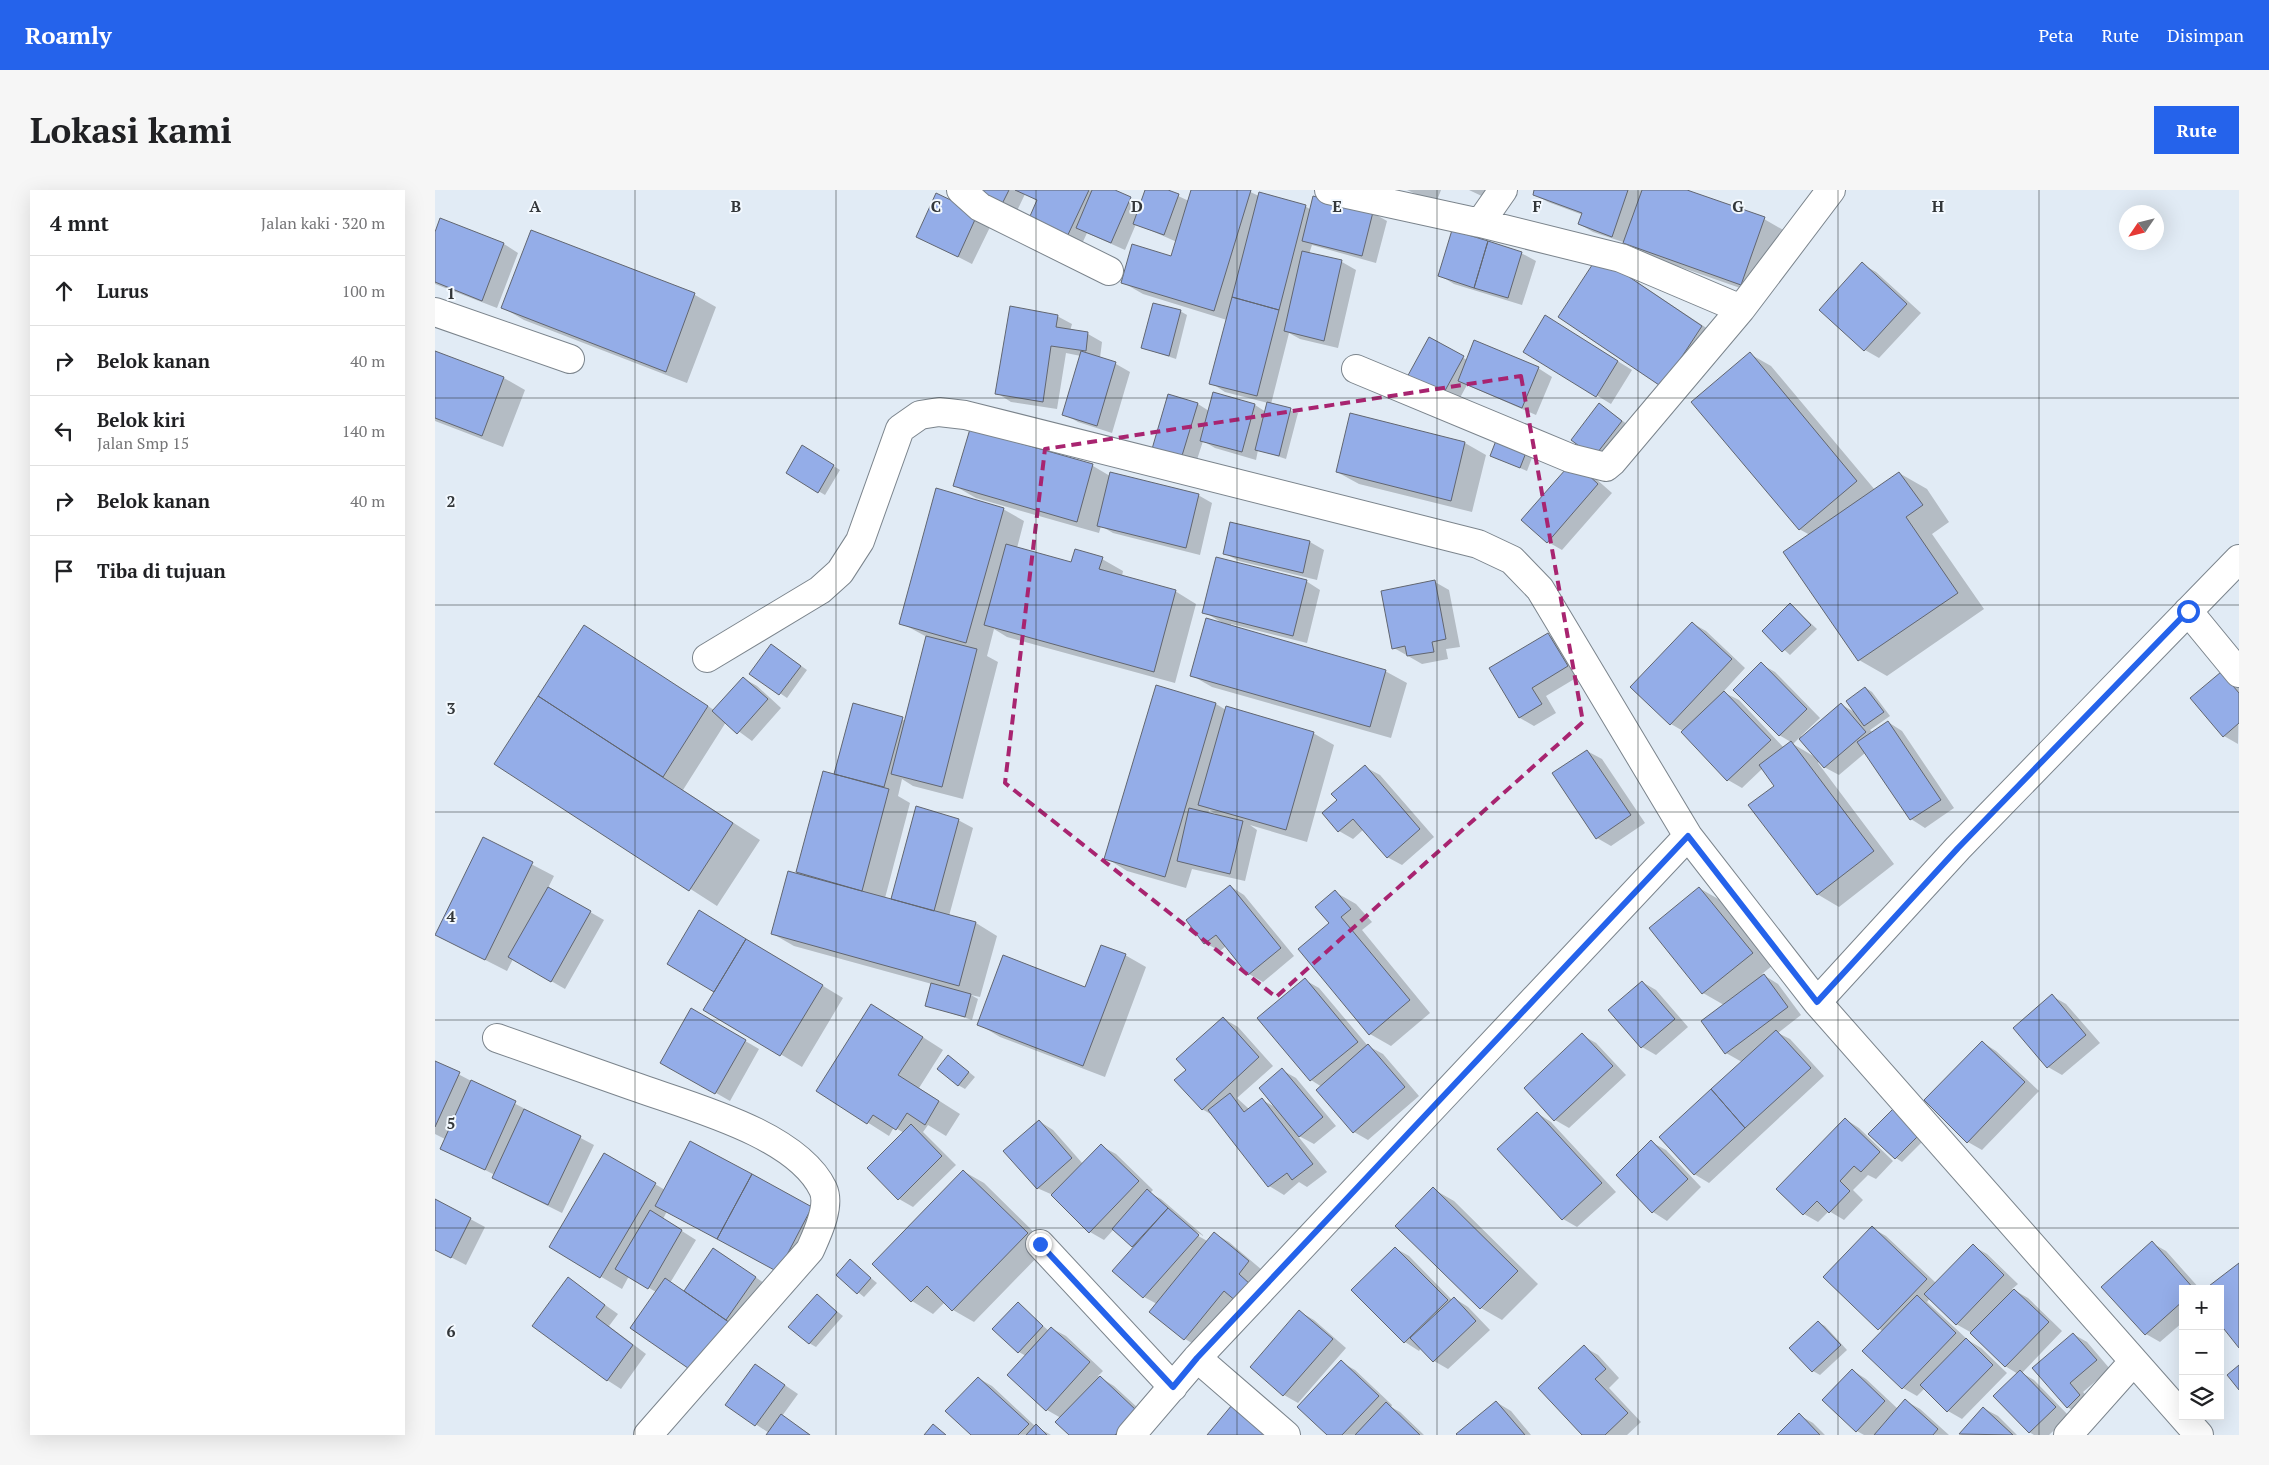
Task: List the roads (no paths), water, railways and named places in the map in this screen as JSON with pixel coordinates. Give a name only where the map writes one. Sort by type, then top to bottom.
[{"type":"street","points":[[961,190],[980,207],[1109,271]]},
{"type":"street","points":[[1329,190],[1621,258],[1741,309]]},
{"type":"street","points":[[1480,224],[1503,190]]},
{"type":"street","points":[[1355,369],[1570,458],[1598,466],[1606,466],[1612,462],[1741,309],[1831,190]]},
{"type":"street","points":[[435,312],[570,359]]},
{"type":"street","points":[[707,658],[820,590],[840,572],[860,541],[900,429],[921,415],[939,412],[965,415],[1478,544],[1512,560],[1540,588],[1688,836],[1817,1002],[2199,1435]]},
{"type":"street","points":[[1817,1002],[1958,848],[2239,559]]},
{"type":"street","points":[[2188,611],[2239,673]]},
{"type":"street","points":[[1131,1435],[1197,1358],[1688,836]]},
{"type":"street","points":[[497,1038],[731,1121],[772,1140],[805,1163],[824,1190],[824,1219],[811,1250],[648,1435]]},
{"type":"street","points":[[1040,1244],[1173,1387]]},
{"type":"street","points":[[1197,1358],[1287,1435]]},
{"type":"street","points":[[2068,1435],[2133,1362]]}]
